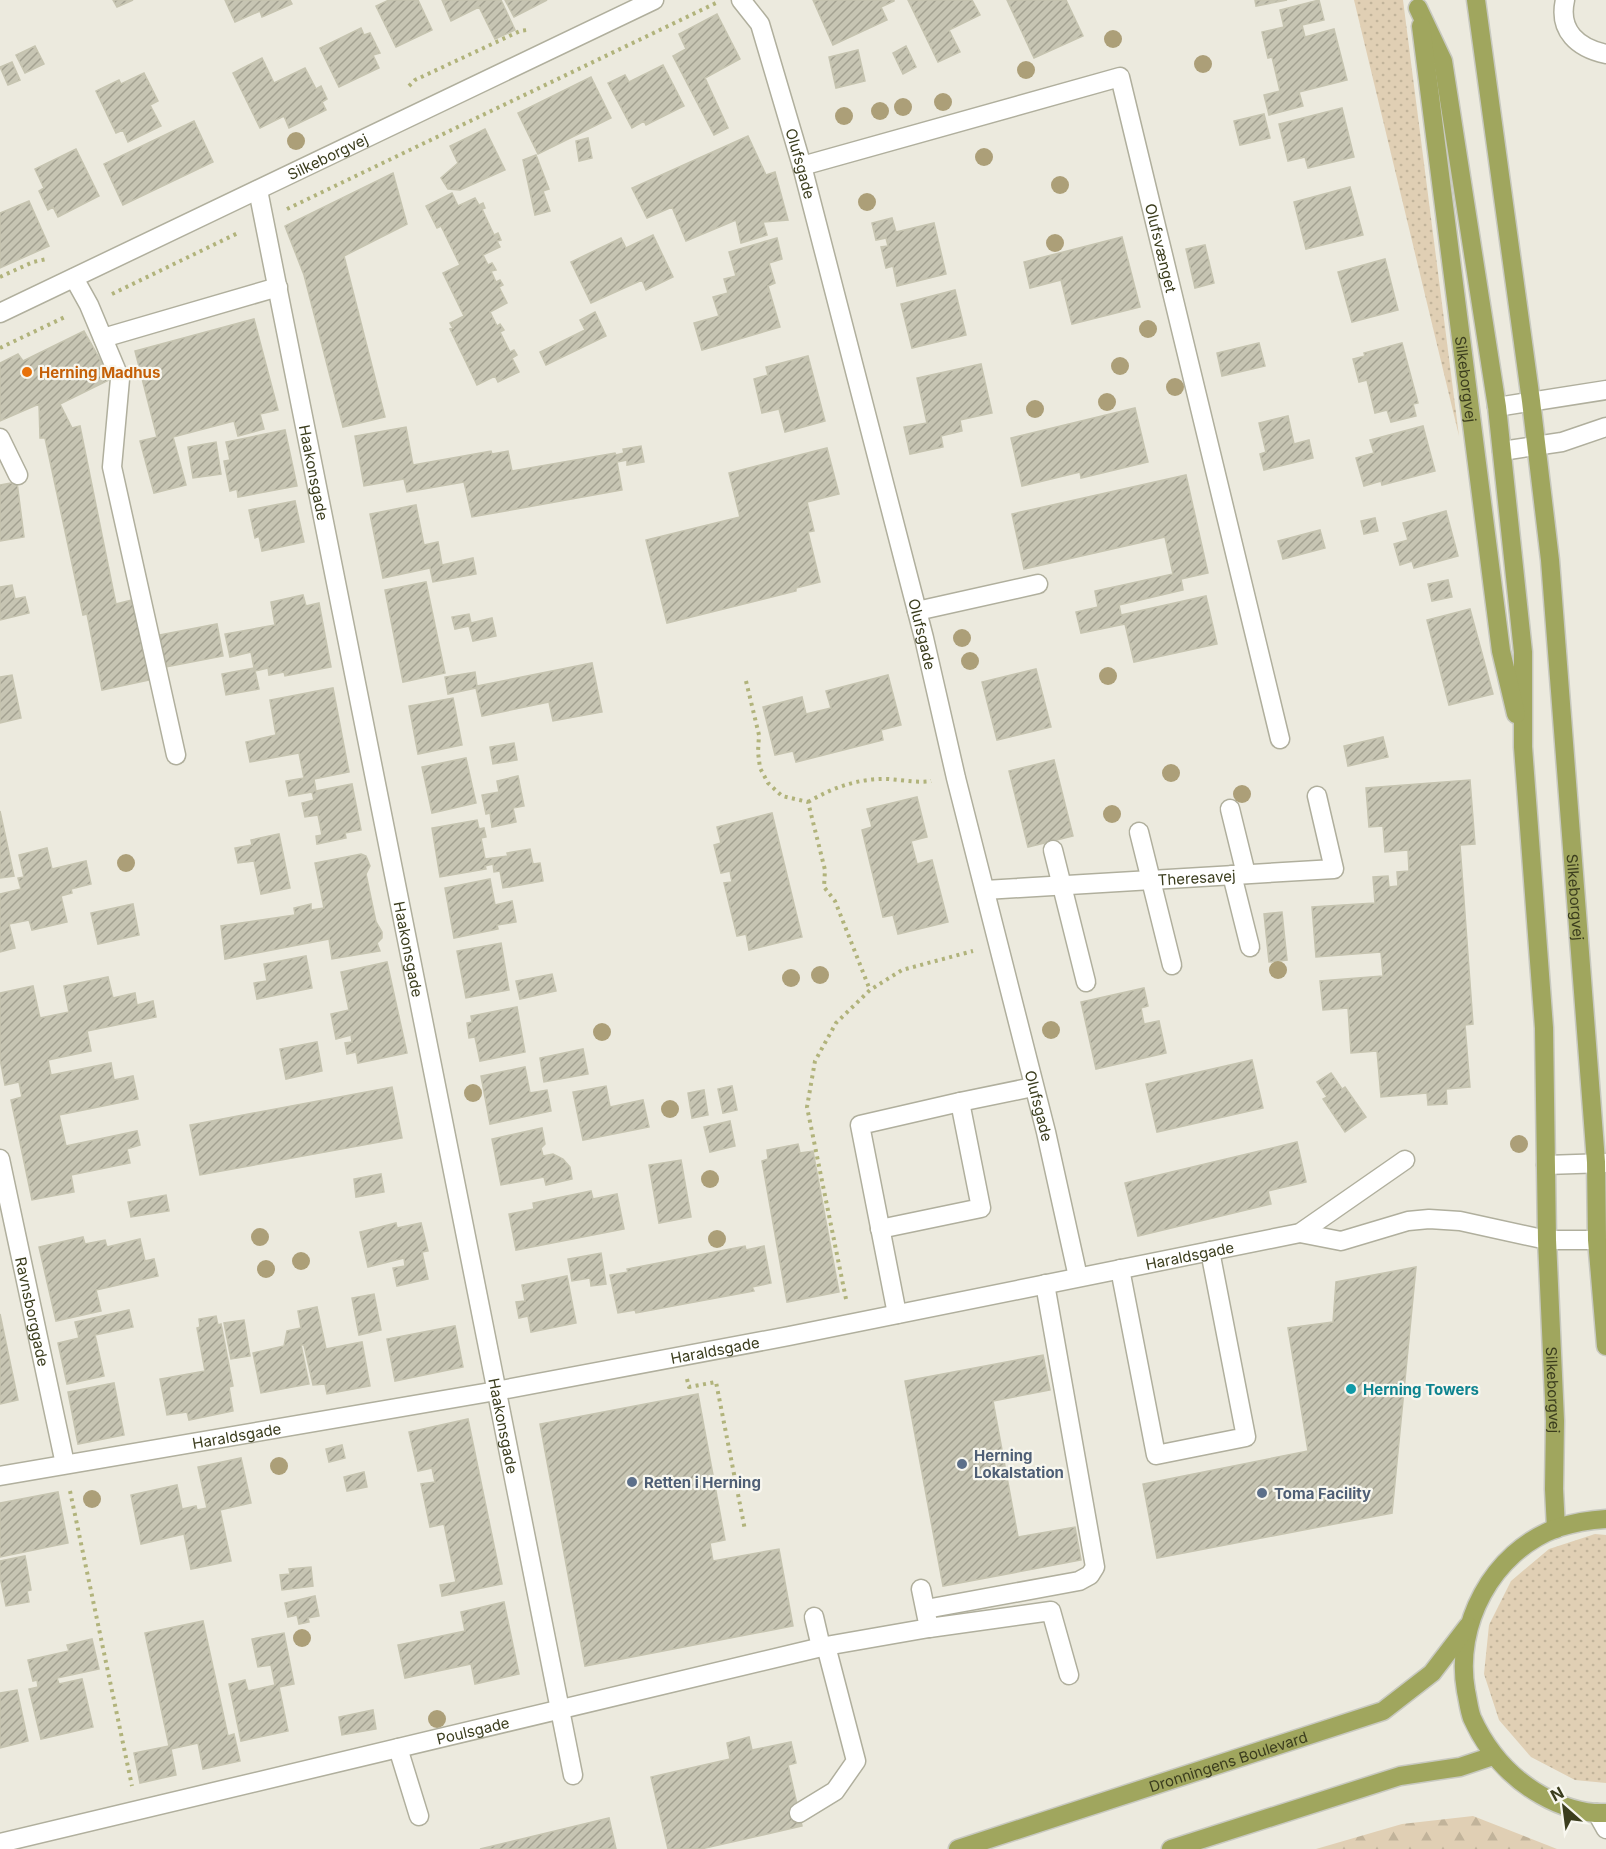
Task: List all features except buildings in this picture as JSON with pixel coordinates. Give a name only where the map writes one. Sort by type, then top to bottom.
[{"type":"main road","name":"Silkeborgvej","points":[[1476,0],[1531,400],[1550,560],[1601,1162],[1598,1240],[1606,1346]]},
{"type":"main road","name":"Silkeborgvej","points":[[1418,4],[1443,62],[1497,407],[1523,652],[1523,747],[1544,1028],[1547,1240],[1555,1420],[1556,1528]]},
{"type":"main road","name":"Silkeborgvej","points":[[1418,4],[1501,651],[1523,747]]},
{"type":"main road","points":[[1603,1818],[1557,1804],[1522,1784],[1493,1756],[1471,1716],[1463,1671],[1468,1626],[1482,1595],[1501,1567],[1517,1552],[1556,1528],[1606,1519]]},
{"type":"main road","name":"Dronningens Boulevard","points":[[958,1849],[1383,1711],[1432,1673],[1468,1626]]},
{"type":"main road","points":[[1171,1849],[1400,1776],[1460,1767],[1493,1756]]},
{"type":"street","name":"Silkeborgvej","points":[[0,313],[654,0]]},
{"type":"street","name":"Olufsgade","points":[[741,0],[760,24],[802,166],[917,611],[956,778],[1046,1132],[1078,1277]]},
{"type":"street","points":[[1564,0],[1566,26],[1576,41],[1590,51],[1606,54]]},
{"type":"street","name":"Olufsvænget","points":[[802,166],[1120,77],[1280,739]]},
{"type":"street","name":"Haakonsgade","points":[[258,190],[573,1775]]},
{"type":"street","points":[[74,278],[89,305],[120,379],[112,467],[176,754]]},
{"type":"street","points":[[103,338],[278,287]]},
{"type":"street","name":"Silkeborgvej","points":[[1497,407],[1606,390]]},
{"type":"street","points":[[1502,451],[1562,442],[1606,427]]},
{"type":"street","points":[[0,438],[18,475]]},
{"type":"street","points":[[917,611],[1038,584]]},
{"type":"street","name":"Theresavej","points":[[985,890],[1334,869],[1317,796]]},
{"type":"street","points":[[1230,809],[1250,947]]},
{"type":"street","points":[[1138,831],[1172,965]]},
{"type":"street","points":[[1053,850],[1086,982]]},
{"type":"street","points":[[897,1314],[860,1125],[1033,1087]]},
{"type":"street","points":[[880,1229],[981,1208],[960,1102]]},
{"type":"street","name":"Ravnsborggade","points":[[0,1159],[65,1464]]},
{"type":"street","name":"Haraldsgade","points":[[0,1476],[496,1391],[1300,1233],[1405,1160]]},
{"type":"street","points":[[1546,1165],[1601,1162]]},
{"type":"street","points":[[1300,1233],[1341,1241],[1408,1221],[1429,1219],[1460,1221],[1547,1240],[1598,1240]]},
{"type":"street","points":[[1120,1269],[1156,1455],[1235,1440],[1246,1437],[1210,1251]]},
{"type":"street","points":[[926,1609],[1079,1581],[1090,1575],[1095,1567],[1045,1284]]},
{"type":"street","points":[[921,1589],[929,1628]]},
{"type":"street","name":"Poulsgade","points":[[0,1843],[824,1646],[929,1628],[1051,1611],[1069,1675]]},
{"type":"street","points":[[799,1813],[835,1791],[856,1761],[814,1617]]},
{"type":"street","points":[[398,1748],[419,1816]]},
{"type":"path","points":[[0,348],[723,0]]},
{"type":"path","points":[[746,681],[759,735],[760,768],[768,783],[782,796],[808,802],[830,789],[855,781],[886,779],[922,783],[956,778]]},
{"type":"path","points":[[808,802],[825,870],[824,887],[835,901],[870,990]]},
{"type":"path","points":[[689,1387],[716,1382],[745,1530]]},
{"type":"path","points":[[65,1464],[137,1810]]},
{"type":"green space","points":[[1354,0],[1403,0],[1459,436]]},
{"type":"green space","points":[[1595,1534],[1606,1535],[1606,1783],[1575,1780],[1531,1757],[1499,1720],[1484,1674],[1489,1625],[1511,1581],[1549,1549]]},
{"type":"green space","points":[[1473,1816],[1557,1849],[1316,1849],[1402,1824]]},
{"type":"place","name":"Herning Madhus","points":[[27,372]]},
{"type":"place","name":"Herning Towers","points":[[1351,1389]]},
{"type":"place","name":"Herning Lokalstation","points":[[962,1464]]},
{"type":"place","name":"Retten i Herning","points":[[632,1482]]},
{"type":"place","name":"Toma Facility","points":[[1262,1493]]}]
